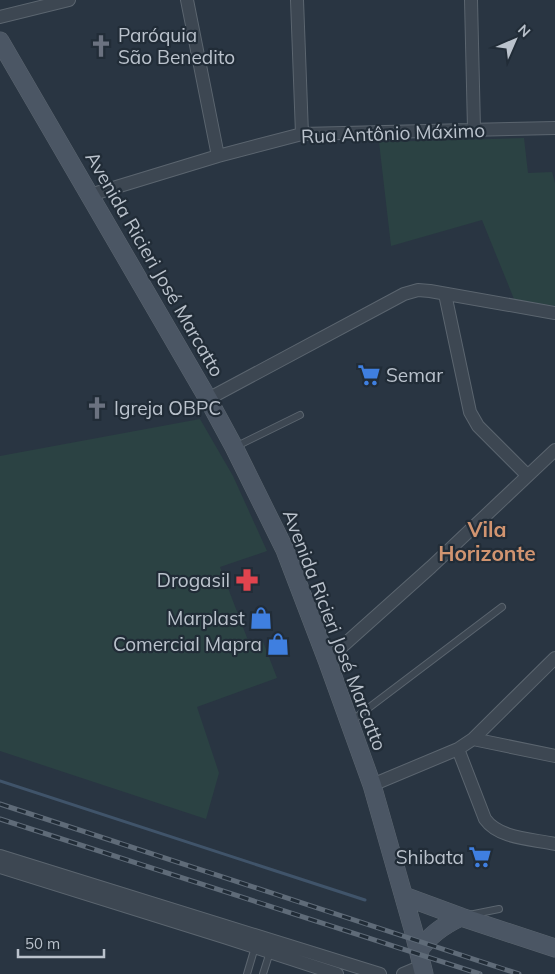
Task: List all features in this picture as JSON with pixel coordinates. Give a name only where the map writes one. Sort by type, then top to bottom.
[{"type":"main road","name":"Avenida Ricieri José Marcatto","points":[[0,41],[208,399],[285,550],[372,785],[423,966]]},
{"type":"main road","points":[[404,896],[555,948]]},
{"type":"main road","points":[[423,966],[424,943],[444,926],[461,917]]},
{"type":"street","points":[[0,17],[69,0]]},
{"type":"street","points":[[186,0],[218,156]]},
{"type":"street","points":[[297,0],[302,134]]},
{"type":"street","points":[[471,0],[474,129]]},
{"type":"street","name":"Rua Antônio Máximo","points":[[90,195],[218,156],[302,134],[555,128]]},
{"type":"street","points":[[208,399],[404,294],[418,290],[555,313]]},
{"type":"street","points":[[445,294],[470,412],[478,426],[528,475]]},
{"type":"street","points":[[327,660],[431,567],[555,450]]},
{"type":"street","points":[[372,785],[458,749],[473,739],[555,658]]},
{"type":"street","points":[[473,739],[555,756]]},
{"type":"street","points":[[458,749],[485,819],[490,826],[506,834],[555,844]]},
{"type":"street","points":[[0,856],[226,932],[255,947],[337,974]]},
{"type":"street","points":[[0,867],[380,974]]},
{"type":"street","points":[[403,974],[423,966]]},
{"type":"lane","points":[[234,448],[300,415]]},
{"type":"lane","points":[[349,722],[502,607]]},
{"type":"lane","points":[[461,917],[499,909]]},
{"type":"lane","points":[[247,974],[255,947]]},
{"type":"lane","points":[[263,974],[270,952]]},
{"type":"green space","points":[[524,138],[528,173],[552,172],[555,183],[555,306],[514,299],[482,220],[391,246],[379,142]]},
{"type":"green space","points":[[200,419],[233,476],[267,551],[220,567],[249,643],[262,639],[277,678],[197,707],[219,773],[206,819],[0,751],[0,456]]},
{"type":"waterway","points":[[0,781],[365,900]]},
{"type":"railway","points":[[0,804],[519,974]]},
{"type":"railway","points":[[0,819],[480,974]]},
{"type":"place","name":"Paróquia São Benedito","points":[[101,46]]},
{"type":"place","name":"Semar","points":[[369,375]]},
{"type":"place","name":"Igreja OBPC","points":[[97,408]]},
{"type":"place","name":"Drogasil","points":[[247,580]]},
{"type":"place","name":"Marplast","points":[[261,618]]},
{"type":"place","name":"Comercial Mapra","points":[[278,644]]},
{"type":"place","name":"Shibata","points":[[480,857]]},
{"type":"district","name":"Vila Horizonte","points":[[487,541]]}]
